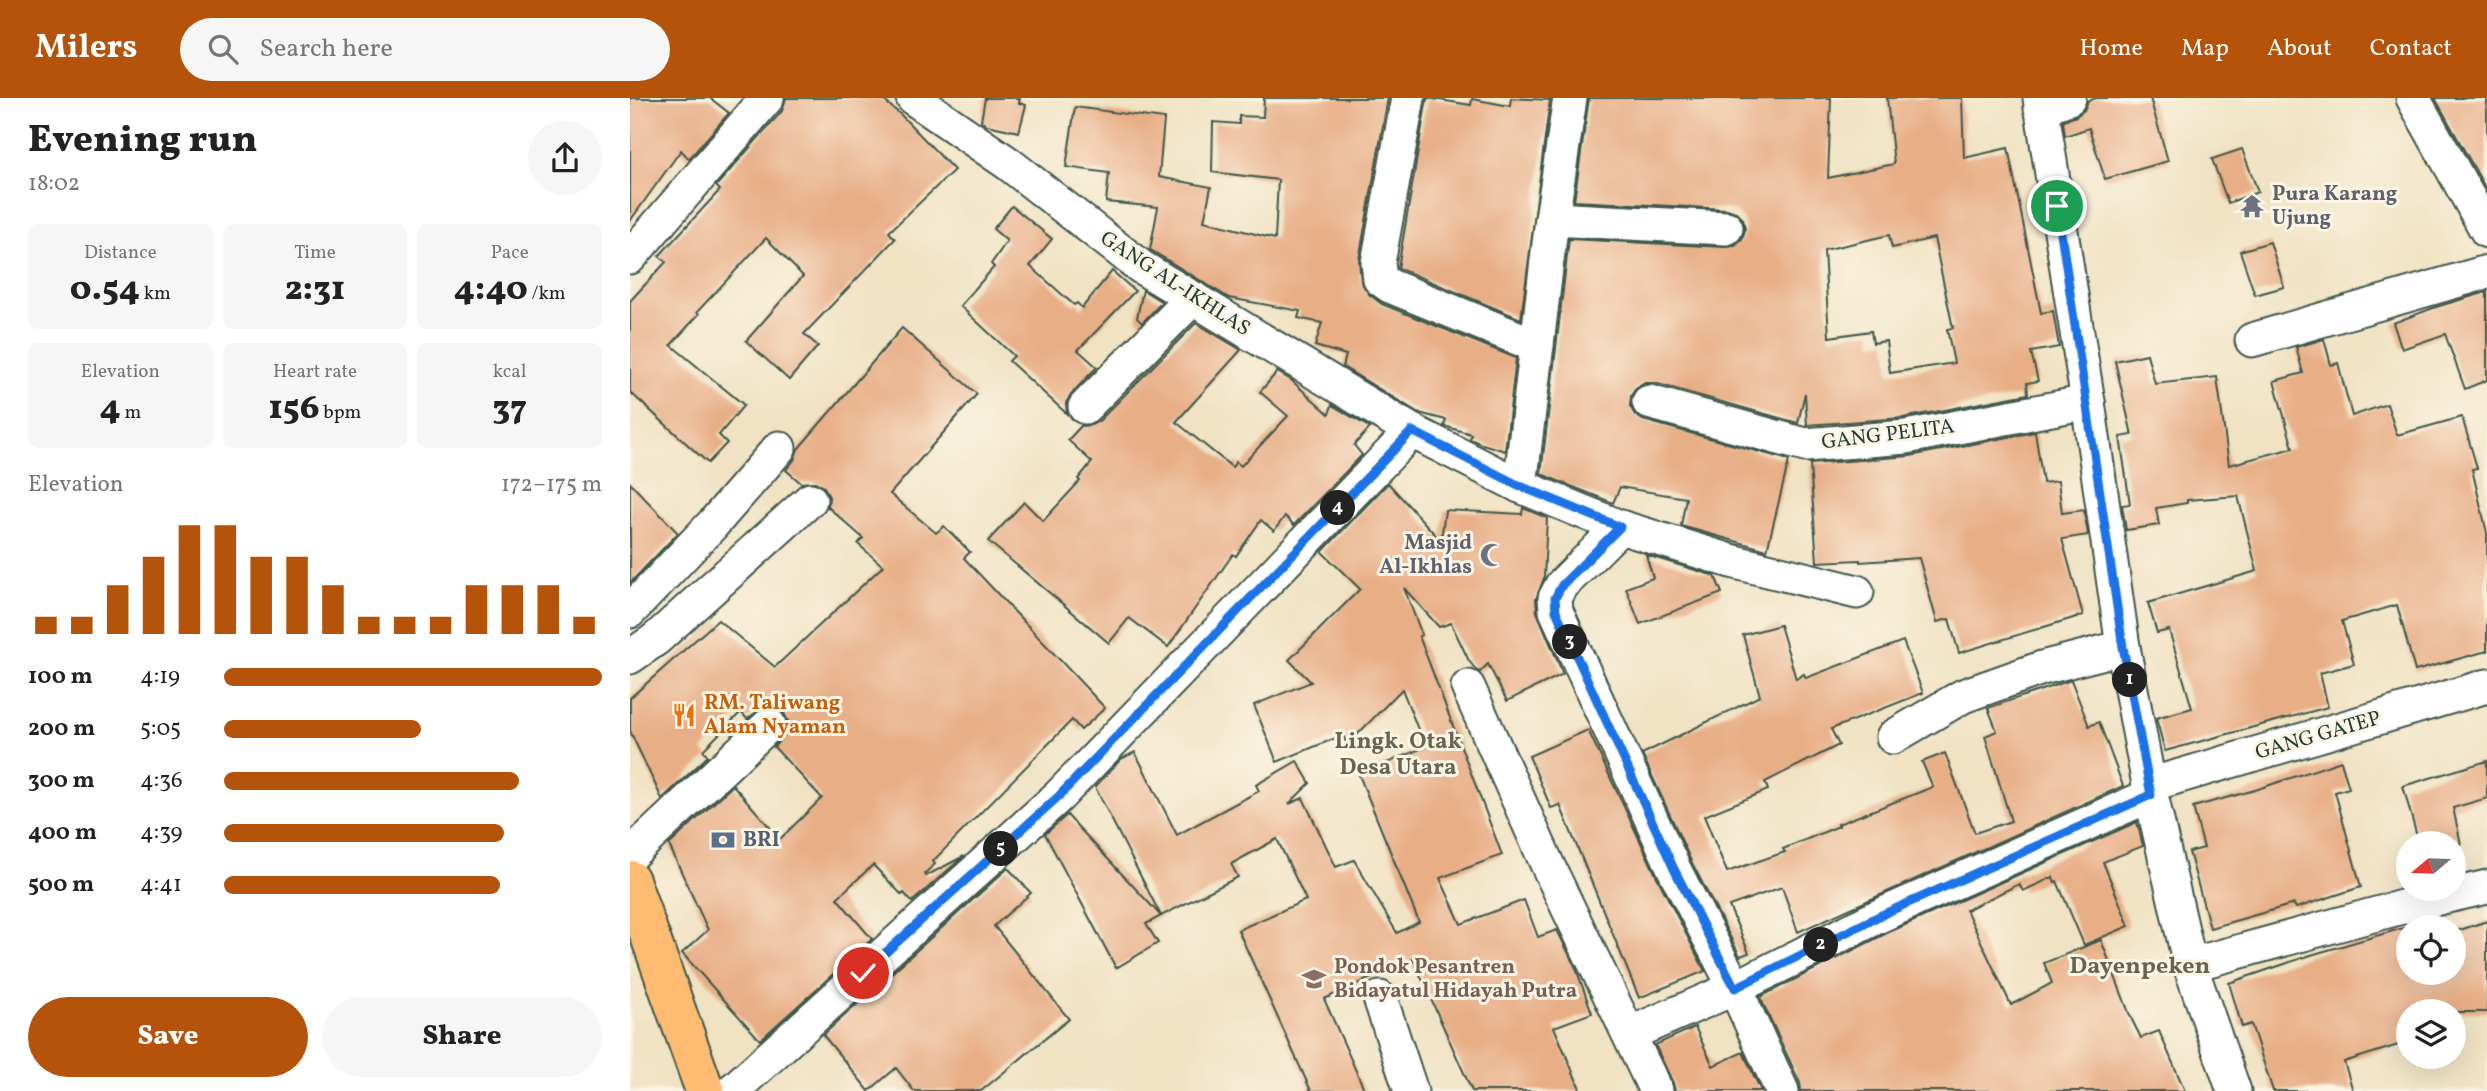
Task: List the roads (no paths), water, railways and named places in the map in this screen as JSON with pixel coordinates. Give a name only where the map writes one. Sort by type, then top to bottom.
[{"type":"highway","points":[[630,880],[705,1091]]},
{"type":"street","points":[[630,257],[767,98]]},
{"type":"street","name":"GANG AL-IKHLAS","points":[[913,98],[1009,164],[1121,253],[1412,431],[1520,486],[1620,527],[1731,561],[1857,592]]},
{"type":"street","points":[[1408,98],[1378,263],[1380,279],[1390,286],[1537,346]]},
{"type":"street","points":[[1520,486],[1552,219],[1570,98]]},
{"type":"street","points":[[2413,98],[2487,231]]},
{"type":"street","points":[[2050,101],[2088,402],[2123,647],[2150,790],[2190,965],[2234,1091]]},
{"type":"street","points":[[1552,219],[1726,228]]},
{"type":"street","points":[[2252,340],[2487,272]]},
{"type":"street","points":[[1085,407],[1192,298]]},
{"type":"street","name":"GANG PELITA","points":[[1648,402],[1805,445],[1906,437],[2088,402]]},
{"type":"street","points":[[732,1091],[1059,796],[1412,431]]},
{"type":"street","points":[[630,611],[713,524],[779,448]]},
{"type":"street","points":[[630,657],[675,622],[810,500]]},
{"type":"street","points":[[1620,527],[1562,585],[1555,598],[1556,611],[1674,869],[1735,988],[1782,1091]]},
{"type":"street","points":[[1893,737],[1963,696],[2042,668],[2123,647]]},
{"type":"street","name":"GANG GATEP","points":[[1629,1034],[1735,988],[1879,916],[2150,790],[2487,686]]},
{"type":"street","points":[[1468,687],[1548,866],[1656,1091]]},
{"type":"street","points":[[630,855],[769,725]]},
{"type":"street","points":[[2190,965],[2413,904],[2487,887]]},
{"type":"street","points":[[1380,998],[1411,1091]]},
{"type":"place","name":"Pura Karang Ujung","points":[[2252,206]]},
{"type":"place","name":"Masjid Al-Ikhlas","points":[[1492,555]]},
{"type":"place","name":"RM. Taliwang Alam Nyaman","points":[[684,715]]},
{"type":"place","name":"BRI","points":[[723,840]]},
{"type":"place","name":"Pondok Pesantren Bidayatul Hidayah Putra","points":[[1314,979]]},
{"type":"district","name":"Lingk. Otak Desa Utara","points":[[1398,755]]},
{"type":"district","name":"Dayenpeken","points":[[2140,967]]}]
